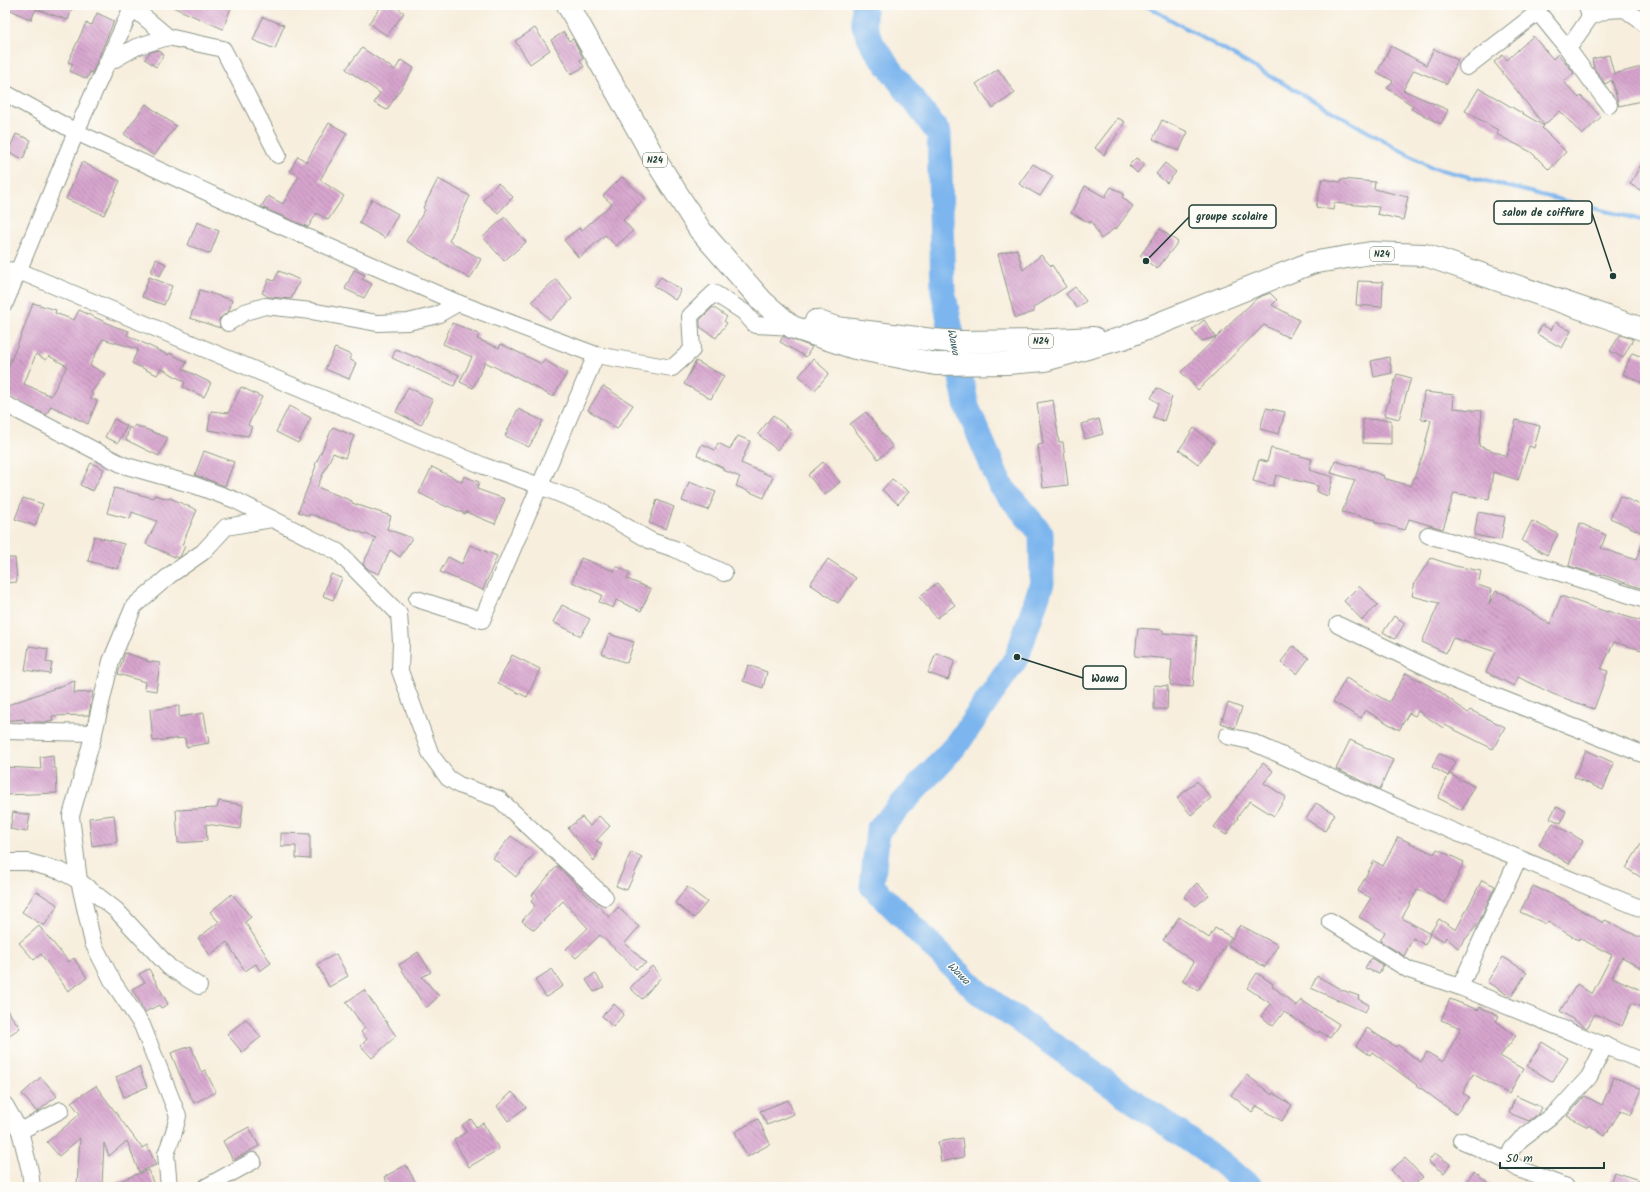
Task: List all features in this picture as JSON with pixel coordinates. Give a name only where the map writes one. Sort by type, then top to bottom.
[{"type":"main road","name":"N24","points":[[568,5],[653,156],[700,230],[762,301],[792,327],[855,348],[936,364],[1008,363],[1044,360],[1123,338],[1312,262],[1371,253],[1425,255],[1645,330]]},
{"type":"main road","name":"N24","points":[[762,301],[836,328],[933,340],[960,342],[1123,338]]},
{"type":"street","points":[[5,303],[12,270],[108,63],[131,6],[168,37],[223,49],[278,154]]},
{"type":"street","points":[[1568,49],[1588,11],[1607,10],[1622,7],[1645,24]]},
{"type":"street","points":[[1467,67],[1538,12],[1568,49],[1609,105]]},
{"type":"street","points":[[108,63],[136,47],[168,37]]},
{"type":"street","points":[[5,93],[76,132],[263,218],[458,303],[596,355],[672,368],[692,350],[690,316],[714,293],[744,312],[755,325],[792,327]]},
{"type":"street","points":[[12,270],[484,466],[540,486],[594,508],[651,541],[675,549],[724,574]]},
{"type":"street","points":[[228,323],[245,312],[265,306],[311,311],[377,323],[408,322],[437,315],[458,303]]},
{"type":"street","points":[[417,599],[482,620],[596,355]]},
{"type":"street","points":[[5,404],[123,465],[194,485],[236,500],[338,552],[399,614],[401,642],[400,671],[431,755],[448,778],[460,785],[499,799],[605,897]]},
{"type":"street","points":[[169,1187],[166,1154],[178,1116],[142,1025],[112,982],[93,943],[79,881],[71,816],[94,733],[111,660],[134,606],[170,575],[203,552],[226,527],[272,519]]},
{"type":"street","points":[[1428,535],[1645,599]]},
{"type":"street","points":[[1338,625],[1454,680],[1645,755]]},
{"type":"street","points":[[5,731],[94,733]]},
{"type":"street","points":[[1227,736],[1250,741],[1416,816],[1645,910]]},
{"type":"street","points":[[1460,988],[1518,859]]},
{"type":"street","points":[[5,862],[28,862],[61,871],[79,881],[116,910],[169,967],[200,986]]},
{"type":"street","points":[[1330,921],[1409,970],[1460,988],[1645,1062]]},
{"type":"street","points":[[1508,1161],[1512,1149],[1521,1139],[1559,1110],[1589,1078],[1605,1045]]},
{"type":"street","points":[[5,1105],[20,1131],[30,1171],[32,1187]]},
{"type":"street","points":[[20,1131],[61,1110]]},
{"type":"street","points":[[1461,1140],[1508,1161],[1519,1169],[1566,1187]]},
{"type":"street","points":[[206,1187],[253,1161]]},
{"type":"building","points":[[5,5],[73,5],[68,20],[36,9],[31,20],[5,7]]},
{"type":"building","points":[[168,5],[232,5],[223,29]]},
{"type":"building","points":[[382,5],[394,5],[404,13],[387,36],[369,23]]},
{"type":"building","points":[[97,13],[114,21],[92,73],[90,72],[87,79],[70,71],[73,64],[68,62],[86,23],[92,25]]},
{"type":"building","points":[[263,17],[284,25],[275,49],[253,40]]},
{"type":"building","points":[[535,28],[550,50],[530,64],[515,41]]},
{"type":"building","points":[[564,32],[569,41],[573,39],[583,58],[580,60],[584,67],[571,74],[551,40]]},
{"type":"building","points":[[1533,36],[1553,59],[1558,54],[1566,63],[1574,73],[1564,82],[1579,98],[1581,96],[1601,117],[1582,135],[1560,111],[1544,125],[1494,62],[1503,55],[1507,60]]},
{"type":"building","points":[[1391,46],[1426,65],[1434,49],[1458,60],[1447,84],[1414,70],[1403,90],[1448,110],[1441,124],[1411,109],[1413,106],[1387,88],[1393,81],[1377,72]]},
{"type":"building","points":[[362,48],[395,70],[401,60],[414,68],[387,110],[374,103],[380,93],[346,69]]},
{"type":"building","points":[[158,50],[164,55],[156,67],[145,59],[150,52]]},
{"type":"building","points":[[1609,55],[1614,74],[1645,66],[1645,100],[1619,106],[1612,80],[1605,84],[1594,68],[1592,59]]},
{"type":"building","points":[[998,69],[1015,93],[993,108],[976,84]]},
{"type":"building","points":[[1479,88],[1544,126],[1542,128],[1566,152],[1549,170],[1531,152],[1496,134],[1498,130],[1465,111]]},
{"type":"building","points":[[146,104],[176,126],[154,156],[124,134]]},
{"type":"building","points":[[1118,118],[1125,122],[1104,155],[1095,148]]},
{"type":"building","points":[[1162,120],[1188,132],[1179,151],[1153,139]]},
{"type":"building","points":[[329,123],[347,133],[320,180],[344,196],[328,220],[317,213],[308,227],[261,207],[268,196],[283,204],[299,176],[290,171],[298,156],[306,162]]},
{"type":"building","points":[[16,134],[31,140],[23,159],[8,152]]},
{"type":"building","points":[[1136,158],[1145,164],[1137,173],[1129,165]]},
{"type":"building","points":[[1645,158],[1645,193],[1630,184]]},
{"type":"building","points":[[82,162],[120,181],[104,215],[66,199]]},
{"type":"building","points":[[1165,163],[1176,172],[1167,183],[1156,174]]},
{"type":"building","points":[[1033,164],[1053,176],[1040,196],[1019,184]]},
{"type":"building","points":[[622,177],[645,198],[623,220],[633,231],[616,246],[605,235],[579,258],[564,240],[579,228],[581,231],[612,204],[603,196]]},
{"type":"building","points":[[438,179],[470,196],[449,241],[481,259],[470,279],[406,241],[425,210],[423,208]]},
{"type":"building","points":[[1322,179],[1341,182],[1341,179],[1375,182],[1374,189],[1408,197],[1403,220],[1377,214],[1379,207],[1334,203],[1333,210],[1316,207]]},
{"type":"building","points":[[498,183],[513,197],[498,213],[483,200]]},
{"type":"building","points":[[1085,186],[1105,197],[1111,187],[1124,194],[1122,197],[1133,206],[1116,229],[1115,228],[1101,239],[1091,221],[1090,223],[1071,213]]},
{"type":"building","points":[[372,199],[398,214],[385,238],[359,223]]},
{"type":"building","points":[[505,217],[526,242],[504,261],[483,237]]},
{"type":"building","points":[[197,222],[219,231],[210,254],[188,245]]},
{"type":"building","points":[[1160,229],[1178,242],[1157,269],[1140,256]]},
{"type":"building","points":[[1017,249],[1023,270],[1041,255],[1051,266],[1052,265],[1066,287],[1033,308],[1034,312],[1015,318],[998,254]]},
{"type":"building","points":[[156,259],[166,264],[160,276],[151,272]]},
{"type":"building","points":[[354,270],[365,275],[362,279],[372,284],[364,298],[345,289]]},
{"type":"building","points":[[279,271],[300,280],[291,299],[269,297],[262,293],[269,279],[274,281]]},
{"type":"building","points":[[149,277],[172,286],[164,305],[142,297]]},
{"type":"building","points":[[661,277],[681,290],[675,300],[654,286]]},
{"type":"building","points":[[556,279],[572,299],[550,320],[532,301]]},
{"type":"building","points":[[1358,281],[1383,282],[1382,307],[1356,305]]},
{"type":"building","points":[[1075,287],[1086,301],[1077,308],[1066,294]]},
{"type":"building","points":[[200,290],[232,300],[229,311],[219,319],[220,328],[190,318]]},
{"type":"building","points":[[1270,293],[1277,300],[1272,305],[1299,320],[1289,338],[1264,325],[1198,390],[1181,372],[1257,298]]},
{"type":"building","points":[[33,303],[56,310],[55,313],[74,320],[79,310],[116,327],[129,331],[127,335],[168,355],[169,353],[187,362],[183,369],[211,383],[204,397],[183,387],[185,382],[161,368],[157,375],[132,363],[138,349],[103,339],[90,365],[105,374],[91,393],[93,394],[90,398],[97,401],[88,424],[51,406],[46,415],[5,395],[5,375]],"holes":[[[36,354],[46,360],[49,356],[67,366],[51,396],[24,384]]]},
{"type":"building","points":[[713,307],[727,317],[724,321],[727,323],[716,338],[700,327],[700,320]]},
{"type":"building","points":[[1204,320],[1216,337],[1201,341],[1192,330]]},
{"type":"building","points":[[1555,322],[1571,331],[1562,348],[1537,334],[1542,325],[1551,330]]},
{"type":"building","points":[[452,323],[479,334],[477,339],[499,348],[501,344],[542,364],[544,360],[567,373],[553,397],[515,376],[485,362],[473,388],[460,382],[472,357],[443,344]]},
{"type":"building","points":[[1620,335],[1633,339],[1623,358],[1610,351]]},
{"type":"building","points":[[783,336],[812,347],[806,357],[780,342]]},
{"type":"building","points":[[335,348],[351,355],[349,359],[356,363],[349,379],[325,369]]},
{"type":"building","points":[[396,349],[459,375],[454,386],[392,358]]},
{"type":"building","points":[[1632,353],[1645,358],[1645,384],[1623,374]]},
{"type":"building","points":[[1389,357],[1392,373],[1374,377],[1371,361]]},
{"type":"building","points":[[813,359],[829,373],[815,390],[799,376]]},
{"type":"building","points":[[696,361],[724,376],[711,399],[684,384]]},
{"type":"building","points":[[1397,374],[1411,378],[1399,419],[1384,415]]},
{"type":"building","points":[[603,386],[633,405],[617,429],[588,410]]},
{"type":"building","points":[[241,387],[262,397],[248,425],[252,427],[248,436],[208,430],[211,411],[228,413]]},
{"type":"building","points":[[408,387],[433,400],[421,425],[396,412]]},
{"type":"building","points":[[1157,388],[1172,397],[1164,421],[1153,417],[1158,403],[1151,398]]},
{"type":"building","points":[[1424,392],[1454,395],[1453,408],[1482,411],[1479,446],[1507,456],[1516,420],[1540,426],[1534,448],[1529,446],[1518,480],[1493,472],[1489,499],[1454,493],[1443,529],[1409,519],[1405,530],[1375,522],[1376,520],[1342,512],[1355,480],[1331,473],[1335,461],[1360,467],[1384,476],[1383,478],[1411,486],[1423,454],[1431,420],[1421,419]]},
{"type":"building","points":[[1053,400],[1059,442],[1063,442],[1068,485],[1043,488],[1038,445],[1043,444],[1037,403]]},
{"type":"building","points":[[289,406],[311,418],[298,443],[276,432]]},
{"type":"building","points":[[1266,408],[1285,412],[1279,434],[1260,429]]},
{"type":"building","points":[[518,409],[543,421],[529,447],[505,436]]},
{"type":"building","points":[[866,412],[893,447],[878,459],[850,424]]},
{"type":"building","points":[[773,415],[792,431],[777,450],[758,434]]},
{"type":"building","points":[[114,419],[127,426],[118,443],[105,437]]},
{"type":"building","points":[[1099,419],[1103,434],[1085,439],[1081,424]]},
{"type":"building","points":[[1363,419],[1391,420],[1391,444],[1363,443]]},
{"type":"building","points":[[135,425],[168,438],[159,456],[126,440],[129,427],[132,429]]},
{"type":"building","points":[[333,427],[354,436],[345,458],[333,453],[317,487],[352,501],[352,503],[391,516],[387,529],[412,538],[400,557],[390,550],[379,574],[368,569],[363,564],[376,538],[310,514],[309,516],[298,512],[316,466],[315,465]]},
{"type":"building","points":[[1194,428],[1214,443],[1198,464],[1179,450]]},
{"type":"building","points":[[738,436],[750,441],[741,463],[773,477],[764,498],[736,486],[740,477],[723,470],[723,468],[697,455],[702,444],[715,450],[718,443],[730,449]]},
{"type":"building","points":[[1271,448],[1312,459],[1309,470],[1333,477],[1328,496],[1317,492],[1318,486],[1276,475],[1273,486],[1253,481],[1259,460],[1267,462]]},
{"type":"building","points":[[204,451],[234,462],[225,486],[195,475]]},
{"type":"building","points":[[823,462],[840,482],[825,495],[808,475]]},
{"type":"building","points":[[91,463],[104,469],[93,491],[80,485]]},
{"type":"building","points":[[432,467],[462,482],[464,476],[479,482],[477,489],[505,499],[495,524],[466,512],[465,514],[448,506],[447,507],[419,493]]},
{"type":"building","points":[[892,479],[909,492],[898,504],[882,490]]},
{"type":"building","points":[[689,482],[716,492],[708,510],[682,501]]},
{"type":"building","points":[[114,488],[153,498],[154,495],[170,498],[197,510],[182,545],[185,546],[180,557],[177,558],[146,544],[157,521],[132,512],[130,519],[107,513]]},
{"type":"building","points":[[1620,496],[1645,507],[1645,534],[1610,518]]},
{"type":"building","points":[[23,498],[43,504],[35,526],[15,519]]},
{"type":"building","points":[[657,500],[674,507],[666,529],[649,523]]},
{"type":"building","points":[[1478,512],[1505,517],[1501,540],[1474,535]]},
{"type":"building","points":[[1532,521],[1558,534],[1547,555],[1522,541]]},
{"type":"building","points":[[1580,523],[1606,535],[1601,548],[1636,560],[1645,539],[1645,574],[1640,588],[1600,574],[1599,575],[1569,566]]},
{"type":"building","points":[[94,536],[124,544],[118,569],[88,561]]},
{"type":"building","points":[[470,545],[497,556],[483,590],[440,572],[448,557],[462,564]]},
{"type":"building","points":[[5,558],[15,558],[17,582],[5,583]]},
{"type":"building","points":[[581,558],[614,571],[616,566],[630,573],[627,579],[651,589],[641,611],[616,600],[613,608],[599,602],[602,595],[572,582]]},
{"type":"building","points":[[1431,558],[1455,566],[1481,571],[1478,585],[1492,590],[1489,604],[1496,591],[1508,596],[1508,598],[1550,624],[1561,596],[1607,612],[1645,622],[1645,651],[1614,642],[1601,669],[1608,671],[1594,709],[1553,694],[1518,677],[1514,686],[1486,672],[1496,652],[1453,638],[1446,653],[1422,642],[1439,603],[1412,596],[1415,582]]},
{"type":"building","points":[[828,559],[856,578],[838,603],[810,584]]},
{"type":"building","points":[[331,574],[342,578],[333,600],[323,596]]},
{"type":"building","points":[[937,583],[955,605],[937,618],[919,597]]},
{"type":"building","points":[[1359,586],[1378,605],[1362,620],[1344,601]]},
{"type":"building","points":[[562,605],[590,619],[581,636],[553,622]]},
{"type":"building","points":[[1394,616],[1405,623],[1395,639],[1383,632]]},
{"type":"building","points":[[1138,628],[1163,630],[1163,633],[1197,636],[1193,687],[1170,685],[1172,659],[1135,656]]},
{"type":"building","points":[[609,634],[634,642],[627,663],[602,654]]},
{"type":"building","points":[[29,646],[48,649],[46,662],[52,663],[50,674],[25,670]]},
{"type":"building","points":[[1293,646],[1309,658],[1297,674],[1281,662]]},
{"type":"building","points":[[125,653],[147,660],[146,661],[160,663],[156,691],[144,689],[145,682],[118,674]]},
{"type":"building","points":[[936,653],[955,660],[948,680],[928,673]]},
{"type":"building","points":[[512,655],[540,669],[527,697],[498,683]]},
{"type":"building","points":[[748,665],[767,672],[763,688],[743,681]]},
{"type":"building","points":[[1406,673],[1439,691],[1468,713],[1470,710],[1505,727],[1493,749],[1445,725],[1443,728],[1418,711],[1415,716],[1409,713],[1399,730],[1365,710],[1361,718],[1333,702],[1346,678],[1389,702]]},
{"type":"building","points":[[75,681],[74,693],[93,692],[89,715],[52,716],[53,720],[44,722],[25,722],[24,719],[5,721],[5,706]]},
{"type":"building","points":[[1154,685],[1168,686],[1167,709],[1154,709]]},
{"type":"building","points":[[1228,703],[1242,708],[1235,728],[1221,723]]},
{"type":"building","points":[[179,706],[179,717],[204,713],[209,743],[186,747],[185,738],[153,741],[150,710]]},
{"type":"building","points":[[1350,740],[1393,760],[1380,789],[1336,769]]},
{"type":"building","points":[[1586,750],[1614,763],[1603,790],[1574,777]]},
{"type":"building","points":[[1439,753],[1456,762],[1448,776],[1432,767]]},
{"type":"building","points":[[53,755],[54,768],[56,768],[57,793],[5,795],[5,767],[41,769],[40,757]]},
{"type":"building","points":[[1263,763],[1273,771],[1264,783],[1286,797],[1274,816],[1250,801],[1237,817],[1238,818],[1226,835],[1214,827]]},
{"type":"building","points":[[1449,774],[1474,786],[1462,810],[1438,798]]},
{"type":"building","points":[[1197,781],[1211,798],[1191,815],[1177,798]]},
{"type":"building","points":[[219,801],[243,805],[240,829],[206,824],[207,841],[178,843],[176,810],[217,808]]},
{"type":"building","points":[[1316,803],[1335,814],[1325,831],[1306,819]]},
{"type":"building","points":[[1556,807],[1566,811],[1561,823],[1550,818]]},
{"type":"building","points":[[13,812],[30,815],[27,832],[10,829]]},
{"type":"building","points":[[114,815],[117,842],[92,846],[89,818]]},
{"type":"building","points":[[599,816],[610,826],[596,841],[602,844],[594,861],[568,828],[582,817],[590,826]]},
{"type":"building","points":[[1553,823],[1583,841],[1569,864],[1539,845]]},
{"type":"building","points":[[281,833],[310,834],[310,859],[296,858],[296,846],[281,846]]},
{"type":"building","points":[[511,836],[534,854],[516,877],[493,858]]},
{"type":"building","points":[[1398,837],[1434,854],[1437,849],[1464,862],[1445,903],[1418,889],[1402,918],[1430,934],[1425,945],[1413,938],[1404,956],[1380,941],[1385,932],[1359,917],[1371,898],[1358,891],[1374,861],[1383,866]]},
{"type":"building","points":[[1645,838],[1645,880],[1626,868]]},
{"type":"building","points":[[631,852],[642,857],[627,890],[616,886]]},
{"type":"building","points":[[557,866],[609,917],[618,907],[639,927],[625,943],[646,963],[636,969],[600,935],[576,958],[566,949],[588,928],[563,901],[534,930],[522,921],[535,906],[531,901],[535,898],[532,895]]},
{"type":"building","points":[[1482,880],[1495,886],[1478,924],[1458,948],[1446,937],[1444,941],[1430,933],[1439,919],[1456,930]]},
{"type":"building","points":[[1197,883],[1209,895],[1196,906],[1184,897]]},
{"type":"building","points":[[1533,886],[1563,899],[1603,923],[1605,920],[1645,940],[1645,970],[1622,957],[1612,977],[1645,992],[1645,1009],[1632,1003],[1622,1026],[1595,1014],[1587,1028],[1560,1011],[1577,984],[1592,994],[1612,955],[1579,938],[1578,940],[1548,922],[1546,924],[1520,912]]},
{"type":"building","points":[[687,887],[707,902],[694,918],[675,903]]},
{"type":"building","points":[[36,891],[58,905],[44,926],[22,912]]},
{"type":"building","points":[[232,894],[251,917],[245,922],[271,963],[260,971],[256,964],[245,971],[227,942],[210,955],[198,938],[219,922],[210,912]]},
{"type":"building","points":[[1179,917],[1209,938],[1215,928],[1231,937],[1198,990],[1182,981],[1194,962],[1163,940]]},
{"type":"building","points":[[1240,925],[1278,945],[1265,967],[1228,945]]},
{"type":"building","points":[[39,926],[69,962],[74,958],[87,978],[68,991],[41,954],[34,960],[19,943]]},
{"type":"building","points":[[418,952],[431,972],[422,977],[439,996],[427,1007],[425,1007],[399,965]]},
{"type":"building","points":[[336,954],[348,976],[329,987],[317,964]]},
{"type":"building","points":[[1503,957],[1527,972],[1511,997],[1487,982]]},
{"type":"building","points":[[1371,958],[1383,965],[1379,974],[1365,968]]},
{"type":"building","points":[[652,966],[661,977],[642,999],[630,988]]},
{"type":"building","points":[[149,969],[168,1004],[161,1008],[159,1005],[145,1012],[132,989],[145,982],[139,974]]},
{"type":"building","points":[[552,969],[563,986],[546,997],[535,980]]},
{"type":"building","points":[[595,973],[604,987],[594,992],[586,980]]},
{"type":"building","points":[[1257,973],[1273,984],[1272,986],[1297,1006],[1301,1000],[1339,1024],[1330,1038],[1319,1031],[1318,1033],[1284,1012],[1273,1026],[1261,1016],[1271,1004],[1247,988]]},
{"type":"building","points":[[1317,976],[1342,990],[1359,996],[1358,999],[1369,1005],[1365,1012],[1311,988]]},
{"type":"building","points":[[364,990],[396,1036],[372,1058],[361,1046],[367,1039],[361,1032],[365,1028],[346,1002]]},
{"type":"building","points":[[1450,999],[1478,1010],[1480,1007],[1499,1016],[1496,1021],[1516,1036],[1500,1056],[1523,1069],[1509,1094],[1473,1074],[1463,1093],[1469,1097],[1456,1114],[1372,1052],[1370,1055],[1356,1046],[1367,1028],[1396,1047],[1398,1045],[1421,1062],[1427,1052],[1443,1062],[1461,1028],[1441,1020]]},
{"type":"building","points":[[614,1004],[624,1014],[613,1027],[602,1016]]},
{"type":"building","points":[[5,1007],[20,1028],[5,1038]]},
{"type":"building","points":[[246,1019],[261,1037],[242,1052],[227,1034]]},
{"type":"building","points":[[1542,1042],[1568,1058],[1553,1082],[1527,1066]]},
{"type":"building","points":[[191,1046],[201,1072],[205,1070],[216,1092],[194,1103],[171,1053]]},
{"type":"building","points":[[139,1067],[147,1087],[124,1097],[116,1077]]},
{"type":"building","points":[[1247,1075],[1272,1095],[1273,1093],[1292,1105],[1282,1121],[1257,1106],[1252,1112],[1231,1095]]},
{"type":"building","points":[[41,1077],[57,1096],[37,1112],[22,1094]]},
{"type":"building","points":[[1614,1077],[1642,1089],[1631,1115],[1621,1110],[1605,1136],[1589,1125],[1588,1127],[1567,1116],[1585,1096],[1602,1105]]},
{"type":"building","points":[[96,1086],[142,1148],[147,1145],[156,1165],[139,1172],[127,1141],[109,1156],[104,1143],[102,1186],[77,1185],[80,1138],[59,1156],[47,1142],[80,1114],[71,1102]]},
{"type":"building","points":[[512,1092],[526,1107],[508,1121],[497,1106]]},
{"type":"building","points":[[1516,1096],[1541,1107],[1538,1114],[1529,1121],[1509,1113]]},
{"type":"building","points":[[788,1100],[794,1114],[767,1125],[760,1111]]},
{"type":"building","points":[[471,1119],[476,1127],[483,1123],[499,1149],[469,1167],[454,1140],[466,1132],[462,1125]]},
{"type":"building","points":[[758,1119],[770,1144],[747,1157],[735,1132]]},
{"type":"building","points":[[249,1127],[259,1146],[233,1160],[223,1141]]},
{"type":"building","points":[[962,1138],[964,1157],[941,1162],[938,1142]]},
{"type":"building","points":[[1435,1153],[1450,1164],[1444,1173],[1428,1162]]},
{"type":"building","points":[[1405,1158],[1423,1177],[1412,1187],[1407,1187],[1391,1170]]},
{"type":"building","points":[[406,1165],[418,1187],[390,1187],[384,1177]]},
{"type":"building","points":[[148,1170],[155,1187],[107,1186]]},
{"type":"building","points":[[1474,1172],[1493,1187],[1462,1187]]},
{"type":"building","points":[[1614,1172],[1645,1182],[1645,1187],[1609,1187]]},
{"type":"waterway","name":"Wawa","points":[[864,5],[864,26],[874,47],[939,134],[943,291],[967,407],[1001,486],[1041,533],[1042,583],[1017,657],[958,743],[878,830],[872,886],[978,992],[1222,1163],[1250,1187]]},
{"type":"waterway","points":[[1145,5],[1430,167],[1645,221]]},
{"type":"place","name":"groupe scolaire","points":[[1146,261]]},
{"type":"place","name":"salon de coiffure","points":[[1613,276]]},
{"type":"place","name":"Wawa","points":[[1017,657]]}]
